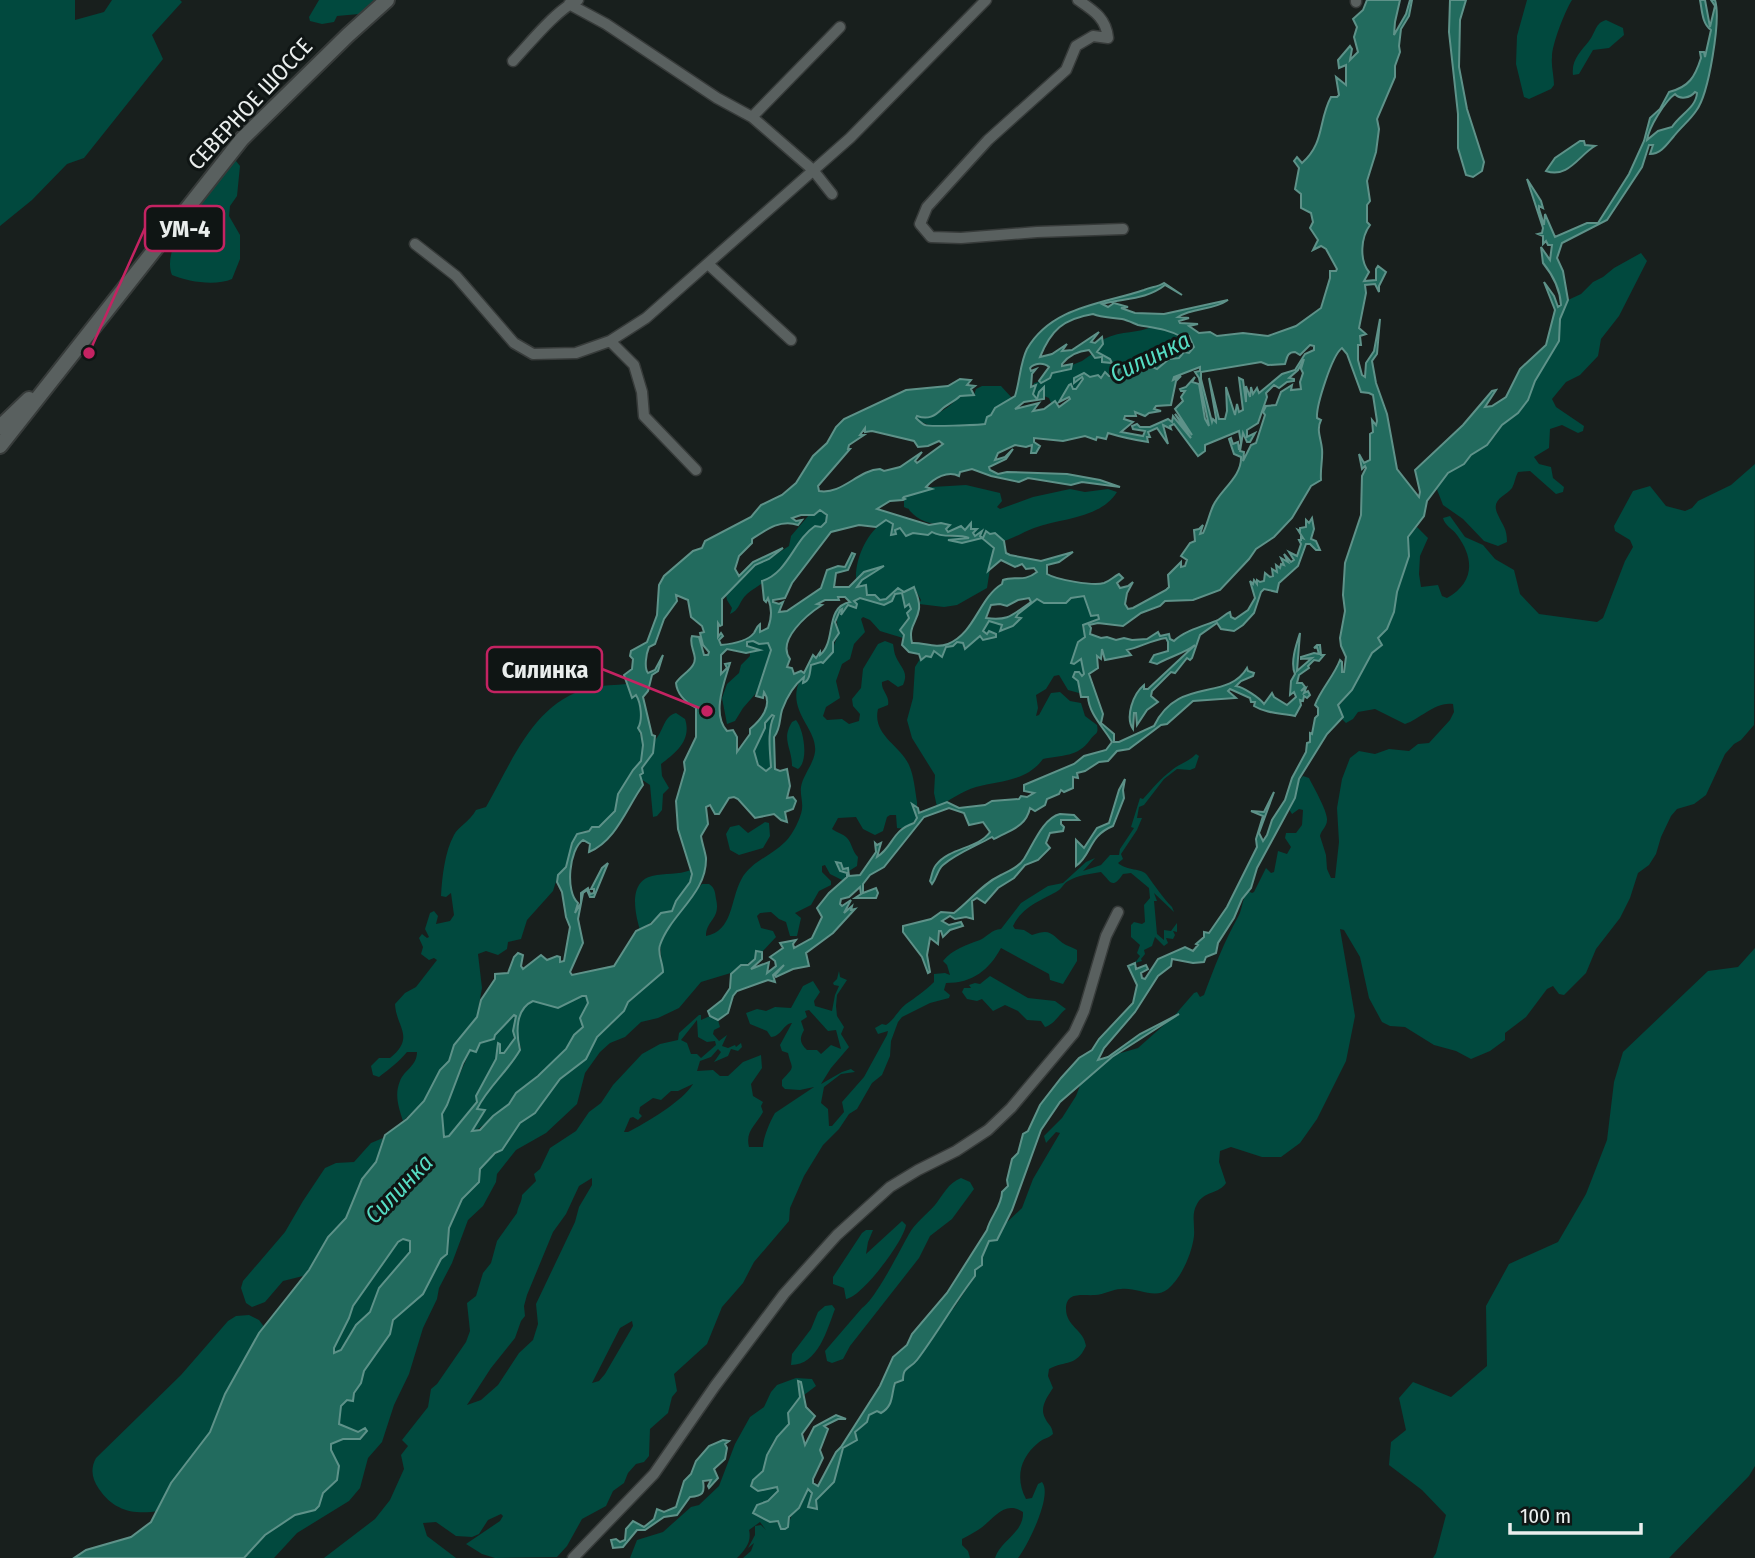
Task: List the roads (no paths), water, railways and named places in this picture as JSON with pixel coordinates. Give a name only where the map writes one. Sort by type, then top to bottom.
[{"type":"main road","name":"СЕВЕРНОЕ ШОССЕ","points":[[0,446],[242,139],[348,34],[387,0]]},
{"type":"main road","points":[[0,427],[64,364]]},
{"type":"street","points":[[415,244],[456,276],[514,343],[533,354],[576,352],[610,341],[646,318],[850,138],[986,0]]},
{"type":"street","points":[[1079,0],[1100,16],[1107,26],[1108,37],[1093,36],[1076,46],[1066,71],[988,140],[928,207],[920,224],[931,237],[961,238],[1123,229]]},
{"type":"street","points":[[513,61],[573,2],[717,98],[752,117],[813,170],[832,194]]},
{"type":"street","points":[[752,117],[840,27]]},
{"type":"street","points":[[708,264],[792,340]]},
{"type":"street","points":[[610,341],[634,365],[642,392],[644,416],[696,470]]},
{"type":"street","points":[[573,1558],[654,1474],[784,1294],[837,1235],[890,1187],[956,1152],[988,1130],[1011,1108],[1074,1033],[1084,1011],[1106,936],[1118,912]]},
{"type":"water","points":[[1367,0],[1400,0],[1394,35],[1412,0],[1409,16],[1401,29],[1395,77],[1377,119],[1379,129],[1376,152],[1367,181],[1370,201],[1367,205],[1367,222],[1370,225],[1362,248],[1369,272],[1364,281],[1376,280],[1378,266],[1386,272],[1379,292],[1375,284],[1365,285],[1359,328],[1366,334],[1360,336],[1358,360],[1365,377],[1366,363],[1374,351],[1380,319],[1377,354],[1372,361],[1376,383],[1387,414],[1397,469],[1419,497],[1415,470],[1463,425],[1492,391],[1496,390],[1485,407],[1492,406],[1506,397],[1520,369],[1546,345],[1555,310],[1544,282],[1558,307],[1561,305],[1555,282],[1543,263],[1541,247],[1550,260],[1552,245],[1548,245],[1546,241],[1543,244],[1543,236],[1538,234],[1542,233],[1543,228],[1527,179],[1541,201],[1543,208],[1539,206],[1539,209],[1544,225],[1545,214],[1555,237],[1587,223],[1598,223],[1629,174],[1644,141],[1650,118],[1660,109],[1669,92],[1682,87],[1694,76],[1701,58],[1700,52],[1704,52],[1705,57],[1711,30],[1704,21],[1700,0],[1705,0],[1710,27],[1715,6],[1711,0],[1715,0],[1716,23],[1709,73],[1696,111],[1661,150],[1650,154],[1653,145],[1649,145],[1642,167],[1607,220],[1562,243],[1557,258],[1563,271],[1568,300],[1560,319],[1559,341],[1535,381],[1528,400],[1518,413],[1502,425],[1487,445],[1448,473],[1427,501],[1424,516],[1408,537],[1409,556],[1397,592],[1394,612],[1387,629],[1378,638],[1382,645],[1372,653],[1352,690],[1338,705],[1343,717],[1327,734],[1299,779],[1295,798],[1257,868],[1251,888],[1218,943],[1216,953],[1206,957],[1204,962],[1172,959],[1171,966],[1158,976],[1135,1012],[1104,1048],[1098,1060],[1108,1057],[1140,1034],[1179,1014],[1112,1057],[1060,1102],[1041,1130],[1012,1210],[997,1240],[989,1241],[982,1257],[982,1265],[975,1270],[975,1276],[917,1360],[906,1370],[903,1380],[895,1383],[888,1407],[881,1413],[877,1411],[869,1415],[867,1422],[855,1432],[857,1440],[843,1448],[834,1482],[816,1500],[817,1509],[808,1507],[812,1493],[808,1489],[799,1508],[789,1517],[788,1527],[785,1529],[781,1529],[778,1521],[770,1522],[753,1513],[757,1505],[768,1501],[778,1491],[777,1487],[758,1491],[751,1486],[753,1480],[763,1471],[767,1455],[777,1437],[789,1424],[788,1413],[800,1397],[798,1381],[801,1382],[806,1407],[815,1416],[802,1434],[805,1445],[814,1427],[836,1415],[846,1419],[838,1419],[824,1426],[828,1429],[820,1450],[823,1458],[813,1479],[813,1483],[818,1486],[836,1452],[880,1386],[893,1357],[907,1345],[912,1334],[947,1293],[987,1230],[1002,1192],[1008,1186],[1012,1159],[1018,1153],[1023,1134],[1028,1131],[1040,1105],[1079,1058],[1092,1050],[1133,1003],[1137,985],[1128,966],[1135,963],[1136,969],[1146,965],[1148,969],[1141,973],[1145,979],[1158,959],[1185,947],[1193,951],[1204,937],[1204,932],[1209,933],[1227,907],[1257,847],[1256,839],[1263,816],[1251,811],[1264,812],[1274,792],[1259,833],[1263,841],[1285,800],[1292,778],[1306,752],[1307,743],[1310,742],[1310,733],[1312,734],[1318,715],[1315,705],[1340,660],[1344,672],[1346,657],[1340,638],[1345,611],[1345,563],[1361,515],[1362,476],[1366,468],[1365,466],[1362,469],[1359,454],[1364,463],[1370,460],[1372,420],[1376,425],[1377,421],[1373,395],[1361,392],[1347,354],[1342,348],[1329,370],[1317,412],[1317,418],[1321,420],[1321,480],[1311,486],[1292,518],[1274,537],[1256,549],[1220,590],[1193,600],[1165,601],[1123,626],[1098,623],[1089,625],[1090,634],[1101,638],[1147,639],[1158,632],[1160,636],[1169,634],[1174,641],[1230,612],[1235,619],[1248,610],[1255,598],[1250,581],[1253,584],[1254,580],[1257,584],[1257,580],[1264,581],[1265,573],[1273,576],[1272,569],[1277,572],[1276,565],[1280,568],[1281,564],[1284,565],[1281,558],[1288,562],[1284,554],[1291,562],[1294,560],[1289,552],[1297,556],[1301,544],[1299,540],[1303,538],[1298,530],[1306,527],[1306,520],[1309,523],[1312,518],[1314,529],[1311,539],[1316,541],[1320,550],[1306,544],[1298,566],[1279,583],[1277,592],[1264,589],[1261,592],[1254,613],[1243,625],[1234,631],[1221,629],[1217,623],[1200,635],[1192,658],[1187,658],[1175,673],[1171,672],[1152,691],[1151,696],[1158,702],[1147,710],[1137,725],[1134,713],[1133,729],[1130,712],[1140,689],[1144,685],[1144,689],[1148,689],[1195,645],[1157,664],[1150,662],[1154,655],[1168,651],[1166,638],[1127,650],[1131,655],[1105,660],[1102,649],[1101,659],[1097,656],[1098,668],[1089,674],[1103,714],[1101,723],[1114,734],[1114,742],[1119,742],[1154,726],[1164,711],[1176,701],[1227,684],[1238,678],[1247,668],[1254,673],[1253,676],[1236,686],[1251,693],[1264,704],[1272,693],[1287,705],[1296,697],[1294,692],[1290,695],[1291,681],[1295,674],[1294,654],[1300,633],[1297,671],[1312,658],[1301,657],[1319,654],[1317,647],[1314,648],[1317,645],[1320,645],[1321,655],[1324,655],[1319,661],[1314,660],[1309,668],[1299,675],[1297,683],[1302,683],[1305,687],[1301,691],[1306,688],[1304,693],[1308,691],[1310,695],[1307,698],[1304,696],[1303,701],[1300,700],[1301,705],[1295,716],[1259,709],[1250,698],[1230,689],[1228,691],[1236,698],[1193,701],[1167,724],[1161,725],[1129,749],[1117,751],[1108,761],[1099,762],[1077,773],[1078,778],[1073,777],[1073,788],[1064,792],[1061,790],[1035,811],[1030,808],[1025,820],[1016,827],[948,861],[941,867],[932,884],[930,881],[934,869],[942,859],[978,842],[990,832],[983,822],[969,825],[964,813],[949,808],[924,817],[884,867],[870,875],[863,884],[863,893],[876,888],[876,898],[855,898],[861,894],[860,887],[849,897],[841,899],[842,906],[851,900],[844,913],[852,906],[851,910],[855,909],[833,933],[806,953],[809,966],[793,969],[776,977],[784,965],[773,975],[775,982],[768,980],[737,991],[728,1013],[718,1020],[710,1016],[708,1011],[722,1000],[730,988],[731,974],[741,965],[748,965],[755,959],[756,951],[762,952],[762,959],[751,969],[769,962],[767,973],[776,966],[770,957],[783,948],[780,943],[796,940],[794,948],[812,938],[822,917],[817,908],[847,877],[847,873],[840,871],[836,862],[841,863],[843,869],[848,868],[849,876],[860,875],[876,852],[875,843],[881,843],[877,857],[901,830],[914,823],[917,818],[912,804],[918,808],[919,813],[947,802],[959,808],[1027,797],[1034,793],[1024,791],[1024,785],[1074,764],[1084,756],[1106,750],[1112,742],[1094,715],[1088,697],[1081,697],[1078,681],[1073,677],[1075,672],[1082,676],[1084,674],[1081,659],[1071,663],[1078,642],[1085,637],[1083,625],[1099,619],[1098,615],[1091,616],[1084,596],[1071,598],[1066,603],[1044,603],[1037,599],[1018,614],[1016,617],[1021,618],[1013,626],[1000,631],[1002,625],[989,621],[983,631],[996,634],[996,637],[983,640],[980,636],[965,649],[963,643],[957,642],[946,647],[942,657],[934,651],[931,657],[926,656],[921,660],[919,654],[909,652],[902,645],[904,635],[900,630],[909,618],[907,613],[911,609],[909,604],[905,607],[902,593],[895,594],[892,601],[884,605],[860,598],[854,601],[856,608],[848,605],[841,615],[842,609],[840,610],[835,622],[839,633],[833,642],[833,652],[823,663],[811,665],[807,680],[803,683],[804,677],[794,688],[784,706],[774,737],[775,769],[787,769],[790,786],[787,798],[793,797],[796,801],[793,809],[785,812],[787,822],[774,814],[755,818],[734,797],[729,798],[719,814],[715,814],[710,805],[706,807],[708,824],[701,836],[706,858],[705,871],[695,893],[672,923],[660,945],[663,972],[628,1002],[624,1011],[597,1037],[586,1059],[560,1079],[535,1113],[520,1123],[502,1150],[495,1153],[480,1169],[479,1182],[462,1199],[449,1228],[447,1254],[441,1259],[423,1294],[393,1320],[390,1334],[364,1371],[353,1401],[347,1400],[341,1406],[339,1424],[358,1432],[365,1428],[367,1431],[360,1439],[343,1439],[331,1444],[339,1466],[337,1480],[323,1493],[319,1506],[315,1510],[295,1515],[265,1535],[244,1558],[74,1558],[86,1550],[131,1537],[151,1522],[171,1483],[210,1432],[225,1394],[259,1333],[309,1270],[328,1237],[346,1218],[362,1179],[376,1162],[385,1135],[407,1119],[424,1101],[440,1070],[449,1061],[454,1045],[477,1017],[481,1000],[495,979],[495,974],[508,973],[518,953],[523,955],[523,969],[541,955],[547,960],[557,956],[560,957],[560,962],[564,961],[570,927],[557,882],[558,875],[566,867],[577,834],[589,831],[592,827],[599,827],[615,811],[618,794],[641,761],[643,745],[638,728],[640,707],[636,695],[632,698],[624,675],[632,669],[631,651],[647,642],[657,615],[659,585],[664,576],[693,551],[702,548],[705,541],[751,517],[761,505],[782,495],[796,483],[813,456],[827,443],[844,419],[906,390],[948,386],[960,379],[971,380],[967,385],[975,386],[971,389],[974,395],[960,396],[931,417],[916,418],[928,426],[985,424],[995,408],[1015,396],[1027,349],[1038,335],[1064,315],[1164,283],[1182,295],[1165,285],[1143,296],[1102,304],[1108,307],[1114,303],[1128,307],[1121,308],[1135,313],[1164,314],[1228,300],[1178,317],[1189,318],[1179,321],[1180,323],[1198,324],[1189,326],[1199,333],[1210,332],[1217,336],[1243,333],[1268,336],[1296,326],[1321,308],[1330,271],[1337,269],[1326,249],[1321,246],[1313,250],[1318,240],[1310,228],[1313,222],[1311,213],[1301,208],[1301,194],[1295,189],[1299,168],[1294,161],[1297,157],[1302,163],[1318,140],[1331,97],[1339,95],[1336,77],[1346,85],[1346,65],[1339,68],[1338,60],[1350,46],[1350,60],[1358,52],[1354,37],[1357,27],[1353,19],[1363,10]],"holes":[[[1697,93],[1694,103],[1672,127],[1658,131],[1647,140],[1654,122],[1671,97],[1675,94],[1682,98]],[[1093,314],[1122,319],[1166,330],[1182,337],[1189,336],[1194,347],[1189,353],[1184,352],[1179,358],[1169,359],[1157,369],[1146,364],[1121,365],[1117,375],[1116,372],[1113,376],[1105,372],[1101,378],[1098,375],[1090,377],[1084,373],[1074,378],[1074,383],[1082,377],[1083,379],[1076,389],[1069,385],[1059,402],[1069,397],[1070,399],[1059,407],[1055,401],[1044,409],[1033,411],[1039,403],[1015,409],[1024,402],[1044,399],[1044,387],[1037,399],[1033,394],[1036,385],[1031,387],[1032,374],[1036,369],[1031,371],[1030,368],[1034,365],[1049,367],[1039,381],[1041,383],[1050,378],[1052,373],[1071,369],[1072,364],[1062,364],[1081,351],[1089,350],[1095,358],[1102,357],[1102,362],[1112,363],[1097,352],[1103,344],[1102,337],[1095,343],[1091,342],[1099,332],[1072,350],[1062,351],[1067,344],[1052,354],[1040,357],[1054,333],[1066,323]],[[1310,345],[1314,346],[1314,350],[1305,354],[1295,370],[1282,374],[1259,393],[1257,388],[1253,394],[1251,387],[1250,397],[1246,386],[1246,402],[1243,380],[1239,378],[1243,410],[1239,412],[1237,404],[1235,415],[1226,387],[1225,419],[1219,419],[1209,378],[1216,418],[1216,422],[1213,419],[1212,422],[1201,372],[1261,362],[1268,365],[1285,364],[1290,353],[1300,355]],[[1304,359],[1301,389],[1291,390],[1292,385],[1281,392],[1276,405],[1266,406],[1256,443],[1251,445],[1243,461],[1244,452],[1240,451],[1243,433],[1247,442],[1250,442],[1255,433],[1247,437],[1247,430],[1258,423],[1266,393],[1274,385],[1279,388],[1294,379],[1289,378],[1298,370]],[[1200,367],[1200,371],[1195,372],[1199,378],[1209,426],[1205,419],[1199,384],[1192,382],[1195,377],[1186,387],[1180,389],[1185,391],[1181,397],[1183,401],[1175,409],[1192,435],[1175,414],[1191,438],[1173,416],[1172,422],[1168,419],[1150,427],[1140,427],[1137,424],[1132,426],[1133,429],[1145,431],[1143,436],[1121,432],[1133,422],[1124,419],[1125,416],[1136,416],[1135,412],[1145,416],[1161,411],[1154,409],[1156,406],[1171,405],[1176,381],[1181,376],[1173,380],[1174,377]],[[1174,424],[1198,456],[1205,451],[1205,445],[1239,431],[1239,450],[1238,442],[1233,444],[1231,438],[1229,439],[1234,454],[1241,457],[1240,464],[1238,471],[1213,506],[1203,533],[1200,534],[1203,525],[1194,530],[1195,541],[1190,543],[1181,556],[1187,560],[1185,566],[1181,567],[1181,562],[1168,575],[1169,587],[1166,590],[1133,608],[1128,609],[1125,604],[1133,582],[1120,588],[1117,583],[1123,578],[1119,574],[1099,584],[1067,580],[1047,574],[1047,565],[1059,562],[1073,552],[1041,561],[1010,555],[1006,553],[1004,541],[995,533],[986,531],[983,538],[980,536],[982,531],[975,536],[973,533],[977,529],[971,529],[971,523],[965,530],[961,526],[948,532],[946,529],[950,525],[929,525],[877,509],[890,501],[903,500],[904,497],[932,489],[926,487],[941,476],[959,476],[960,472],[972,469],[1019,482],[1028,478],[1071,485],[1082,482],[1120,487],[1067,474],[998,474],[989,467],[1006,459],[1013,449],[1005,457],[995,460],[998,453],[1015,445],[1032,445],[1031,453],[1036,453],[1040,446],[1034,442],[1034,438],[1063,441],[1085,436],[1096,440],[1097,437],[1106,439],[1108,433],[1148,442],[1148,432],[1157,428],[1168,444],[1163,425],[1171,429],[1170,426]],[[865,428],[865,432],[872,431],[914,441],[918,447],[939,441],[943,444],[917,463],[915,461],[922,452],[900,467],[884,471],[872,470],[843,486],[819,491],[818,486],[850,449],[849,445],[864,435],[860,435]],[[820,510],[827,515],[826,522],[808,532],[785,564],[771,577],[762,581],[764,600],[766,602],[768,598],[771,609],[768,628],[760,632],[760,624],[747,639],[721,645],[719,640],[723,636],[721,633],[718,637],[718,623],[722,625],[722,599],[755,565],[769,559],[783,548],[753,562],[739,576],[735,569],[739,556],[752,543],[752,539],[763,532],[780,524],[798,525],[802,520],[796,521],[792,518],[814,515]],[[886,520],[893,524],[891,535],[896,534],[895,530],[900,528],[906,536],[913,533],[928,535],[932,532],[969,538],[948,540],[962,543],[982,538],[994,548],[988,571],[1001,560],[1015,567],[1022,564],[1026,569],[1034,568],[1037,572],[1023,578],[1003,580],[965,632],[948,644],[938,646],[912,643],[911,632],[919,606],[914,587],[904,592],[898,588],[886,599],[880,600],[875,595],[867,595],[866,585],[857,587],[862,580],[884,566],[864,572],[849,587],[834,587],[836,573],[848,570],[855,554],[852,553],[845,567],[838,566],[827,570],[821,588],[787,611],[779,612],[783,602],[779,604],[773,600],[785,598],[792,583],[831,532],[859,525],[876,527]],[[676,595],[688,600],[691,617],[702,626],[704,632],[700,633],[703,645],[709,652],[704,655],[699,637],[692,636],[695,662],[676,683],[683,698],[696,708],[696,737],[684,762],[685,770],[676,801],[678,829],[692,874],[690,882],[672,911],[661,913],[651,924],[636,931],[614,966],[572,975],[570,972],[583,943],[578,919],[583,893],[587,890],[590,897],[594,897],[608,863],[602,868],[591,889],[594,889],[594,893],[590,894],[588,888],[581,893],[581,903],[575,913],[578,903],[571,890],[570,881],[574,852],[583,840],[590,844],[589,852],[607,840],[643,785],[640,775],[653,753],[655,736],[652,735],[643,697],[648,691],[652,675],[658,671],[663,655],[655,670],[648,673],[647,653],[649,647],[655,644],[664,619],[677,601]],[[838,597],[845,597],[850,602],[837,610],[825,649],[816,658],[813,655],[804,673],[801,671],[794,674],[792,668],[787,667],[790,659],[787,644],[796,628],[822,605],[817,604],[825,600],[839,600]],[[1029,598],[1031,602],[1010,616],[1000,619],[986,618],[991,605],[1007,606]],[[747,642],[768,643],[771,650],[756,696],[763,698],[764,692],[766,707],[737,752],[737,737],[733,730],[727,731],[720,716],[721,697],[730,663],[725,664],[727,668],[721,674],[721,655],[727,649],[746,653],[760,650],[747,646]],[[774,716],[770,734],[771,767],[766,771],[758,765],[754,751],[765,723]],[[582,996],[586,996],[588,1003],[580,1018],[583,1027],[574,1035],[566,1049],[516,1093],[509,1104],[480,1130],[472,1131],[485,1110],[477,1109],[520,1050],[518,1022],[527,1005],[533,1001],[558,1008]],[[514,1015],[516,1016],[513,1031],[515,1038],[504,1053],[500,1053],[498,1043],[496,1059],[476,1096],[477,1102],[449,1136],[444,1137],[442,1114],[463,1063],[470,1050],[476,1052],[480,1043],[494,1039]],[[403,1239],[410,1241],[410,1252],[379,1288],[370,1312],[356,1325],[341,1350],[334,1353],[353,1306],[398,1242]]]},
{"type":"water","points":[[1450,0],[1466,0],[1460,20],[1459,67],[1467,109],[1484,162],[1482,171],[1473,177],[1466,175],[1458,148],[1458,114],[1449,32]]},
{"type":"water","points":[[1584,141],[1585,145],[1595,146],[1567,169],[1554,173],[1546,171],[1555,158]]},
{"type":"water","points":[[1125,779],[1124,798],[1113,826],[1099,835],[1076,866],[1076,840],[1084,848],[1097,828],[1109,823]]},
{"type":"water","points":[[1060,814],[1074,815],[1079,820],[1061,820],[1063,831],[1050,833],[1046,843],[1050,848],[1038,860],[1025,865],[985,903],[977,898],[972,901],[973,919],[955,919],[950,916],[942,921],[949,925],[961,922],[963,926],[950,930],[943,937],[939,931],[938,944],[930,938],[928,973],[922,957],[903,932],[903,926],[931,919],[941,912],[954,913],[988,883],[1019,864],[1048,821]]},
{"type":"water","points":[[723,1440],[729,1441],[725,1444],[725,1459],[714,1469],[718,1478],[709,1488],[711,1480],[703,1481],[702,1493],[690,1497],[677,1515],[664,1517],[645,1530],[637,1530],[623,1547],[613,1548],[611,1540],[625,1540],[626,1529],[633,1521],[644,1527],[654,1519],[657,1509],[664,1512],[676,1507],[684,1481],[691,1474],[696,1461],[709,1446]]},
{"type":"place","name":"УМ-4","points":[[89,353]]},
{"type":"place","name":"Силинка","points":[[707,711]]}]
